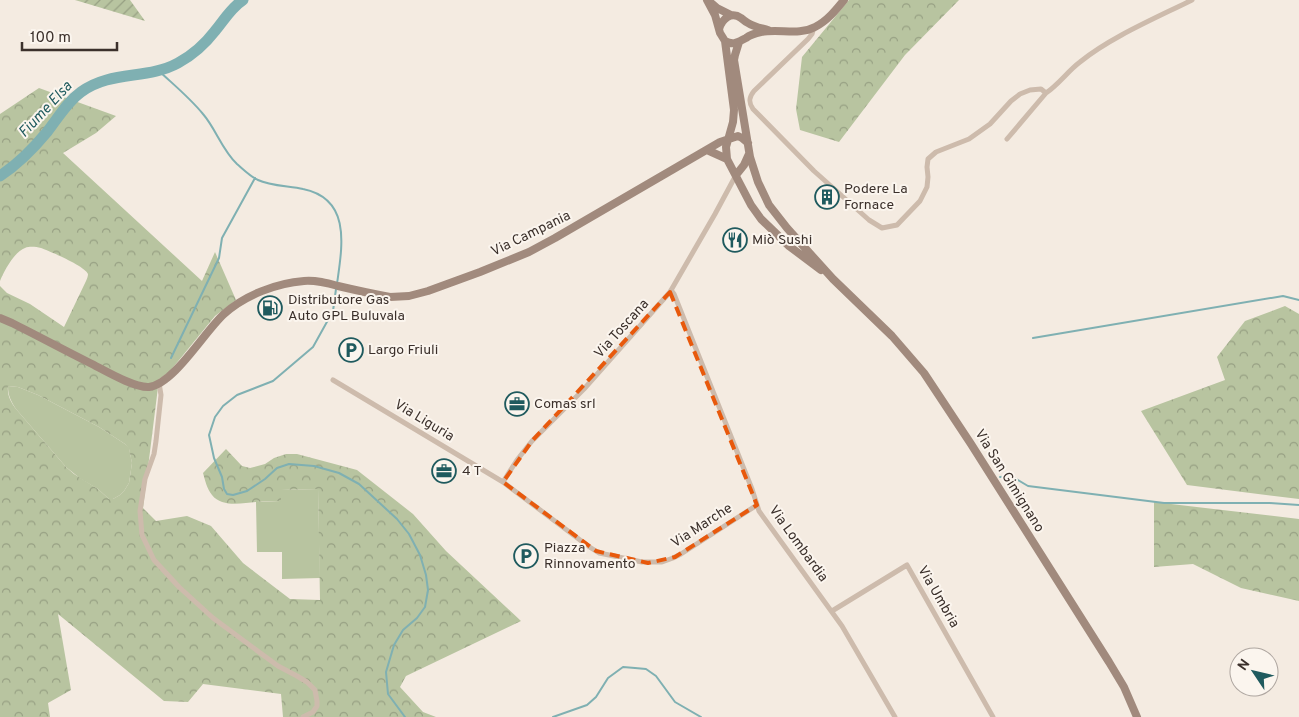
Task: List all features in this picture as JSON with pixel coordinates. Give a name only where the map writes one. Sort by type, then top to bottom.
[{"type":"main road","points":[[707,0],[731,16],[740,17],[746,23],[770,30],[800,31],[814,27],[827,19],[844,0]]},
{"type":"main road","name":"Via San Gimignano","points":[[707,0],[715,15],[720,33],[725,40],[734,110],[734,120],[725,150],[728,159],[751,206],[763,222],[789,246],[833,279]]},
{"type":"main road","points":[[720,29],[723,20],[731,16]]},
{"type":"main road","name":"Via San Gimignano","points":[[746,23],[748,31],[734,60],[749,154],[758,182],[769,205],[833,279],[899,343],[936,390],[1109,662],[1124,688],[1137,717]]},
{"type":"main road","points":[[725,40],[732,43],[770,30]]},
{"type":"main road","points":[[727,140],[739,136],[748,143]]},
{"type":"main road","name":"Via Campania","points":[[159,383],[172,375],[214,323],[235,305],[253,296],[282,285],[303,281],[320,282],[390,297],[409,296],[442,286],[539,247],[718,143],[727,140]]},
{"type":"main road","points":[[707,150],[728,159]]},
{"type":"main road","points":[[736,176],[749,154]]},
{"type":"main road","points":[[0,318],[132,383],[146,387],[159,383]]},
{"type":"street","points":[[1007,139],[1046,93],[1080,62],[1111,41],[1192,0]]},
{"type":"street","points":[[814,27],[808,39],[756,88],[749,100],[753,109],[814,172],[882,228],[896,225],[920,201],[927,188],[928,177],[926,167],[928,160],[936,152],[969,139],[990,124],[1020,94],[1040,89],[1046,93]]},
{"type":"street","name":"Via Toscana","points":[[503,482],[532,441],[584,388],[671,290],[736,176]]},
{"type":"street","name":"Via Lombardia","points":[[671,290],[760,512],[832,611],[895,717]]},
{"type":"street","name":"Via Liguria","points":[[333,380],[503,482]]},
{"type":"street","points":[[159,383],[161,395],[156,441],[154,454],[145,479],[140,511],[142,535],[154,560],[179,587],[213,618],[278,666],[307,682],[315,690],[317,706],[313,712],[303,717]]},
{"type":"street","name":"Via Marche","points":[[503,482],[599,553],[642,562],[655,563],[667,561],[757,505]]},
{"type":"street","name":"Via Umbria","points":[[832,611],[907,565],[993,717]]},
{"type":"highlighted area","points":[[670,292],[757,505],[675,557],[648,563],[596,551],[503,482],[532,441]]},
{"type":"green space","points":[[75,0],[130,0],[145,21]]},
{"type":"green space","points":[[849,0],[959,0],[905,55],[839,142],[800,130],[796,109],[802,57]]},
{"type":"green space","points":[[39,88],[116,116],[96,133],[63,153],[202,281],[215,252],[236,300],[215,316],[169,372],[159,379],[143,508],[156,521],[187,516],[211,526],[243,563],[290,599],[320,600],[318,489],[281,490],[281,501],[227,503],[221,502],[212,495],[207,487],[203,473],[226,449],[242,466],[250,468],[265,464],[274,458],[286,454],[297,454],[357,470],[413,514],[446,551],[521,621],[406,676],[400,687],[423,712],[436,717],[283,717],[281,694],[203,684],[188,702],[164,701],[58,614],[71,690],[48,703],[50,717],[0,717],[0,286],[7,293],[30,304],[64,327],[88,274],[81,267],[59,255],[41,248],[29,247],[17,253],[0,281],[0,114]],"holes":[[[8,386],[18,387],[38,395],[99,427],[125,444],[129,449],[132,463],[129,483],[120,495],[109,499],[66,467],[12,404]]]},
{"type":"green space","points":[[1285,306],[1299,314],[1299,499],[1187,485],[1141,411],[1225,380],[1217,357],[1245,321]]},
{"type":"green space","points":[[8,386],[18,387],[38,395],[99,427],[125,444],[129,448],[132,463],[129,483],[124,491],[113,499],[109,499],[66,467],[16,409],[10,398]]},
{"type":"green space","points":[[318,489],[320,578],[282,579],[282,552],[257,552],[256,502],[280,501],[280,490]]},
{"type":"green space","points":[[1154,502],[1299,519],[1299,601],[1241,588],[1193,564],[1154,567]]},
{"type":"waterway","name":"Fiume Elsa","points":[[0,176],[31,150],[67,105],[81,92],[104,81],[154,72],[178,63],[203,45],[231,10],[243,0]]},
{"type":"waterway","points":[[159,71],[198,108],[208,120],[232,158],[255,179],[274,185],[303,189],[319,194],[330,203],[337,214],[340,226],[341,255],[337,284]]},
{"type":"waterway","points":[[171,358],[219,258],[222,238],[255,178]]},
{"type":"waterway","points":[[336,289],[333,311],[313,347],[273,381],[237,395],[223,406],[215,417],[209,435],[214,458],[227,494],[233,495],[247,491],[277,468],[289,464],[314,466],[339,473],[359,484],[397,519],[409,534],[420,555],[428,590],[425,607],[417,618],[403,630],[394,645],[386,672],[388,694],[405,717]]},
{"type":"waterway","points":[[1033,338],[1283,296],[1299,300]]},
{"type":"waterway","points":[[1000,477],[1011,476],[1028,486],[1164,503],[1270,503],[1299,505]]},
{"type":"waterway","points":[[553,717],[587,705],[596,697],[608,678],[623,667],[646,669],[656,676],[675,702],[701,717]]},
{"type":"place","name":"Podere La Fornace","points":[[827,197]]},
{"type":"place","name":"Miò Sushi","points":[[735,240]]},
{"type":"place","name":"Distributore Gas Auto GPL Buluvala","points":[[270,308]]},
{"type":"place","name":"Largo Friuli","points":[[351,350]]},
{"type":"place","name":"Comas srl","points":[[517,404]]},
{"type":"place","name":"4 T","points":[[444,471]]},
{"type":"place","name":"Piazza Rinnovamento","points":[[526,556]]}]
